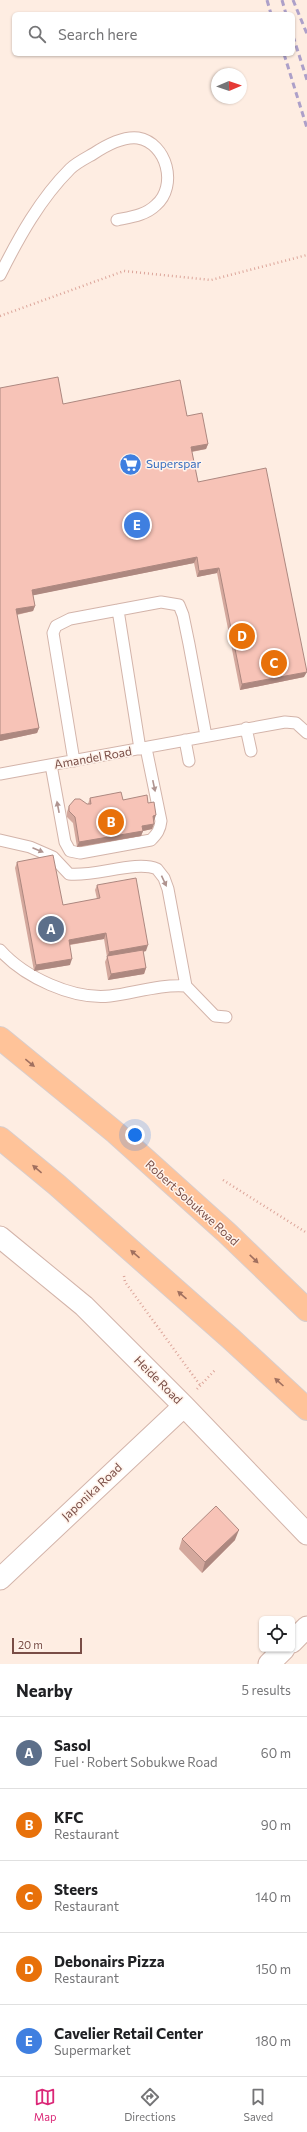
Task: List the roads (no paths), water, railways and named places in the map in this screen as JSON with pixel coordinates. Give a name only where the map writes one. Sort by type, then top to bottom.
[{"type":"main road","name":"Robert Sobukwe Road","points":[[0,1038],[116,1133],[227,1233],[307,1310]]},
{"type":"main road","points":[[0,1138],[57,1185],[224,1332],[307,1409]]},
{"type":"street","name":"Heide Road","points":[[0,1237],[84,1306],[184,1406],[307,1534]]},
{"type":"street","name":"Japonika Road","points":[[0,1579],[184,1406]]},
{"type":"street","points":[[295,1639],[307,1627]]},
{"type":"street","points":[[269,1664],[281,1652]]},
{"type":"lane","points":[[0,275],[39,206],[71,168],[102,148],[124,138],[144,140],[154,144],[160,153],[167,171],[168,188],[156,205],[135,216],[117,220]]},
{"type":"lane","points":[[74,761],[53,633],[56,626],[70,619],[161,602],[179,605],[183,615],[189,644],[206,736]]},
{"type":"lane","points":[[51,765],[65,842],[70,850],[80,853],[151,840],[160,830],[161,821],[143,748],[118,610]]},
{"type":"lane","name":"Amandel Road","points":[[0,774],[285,722],[296,723],[307,733]]},
{"type":"lane","points":[[246,728],[251,751]]},
{"type":"lane","points":[[185,740],[189,761]]},
{"type":"lane","points":[[0,840],[30,847],[53,857],[69,874],[82,876],[144,866],[157,869],[164,878],[168,889],[186,986],[215,1016],[226,1017]]},
{"type":"lane","points":[[0,950],[21,970],[59,988],[86,996],[109,996],[165,987],[186,986]]},
{"type":"railway","points":[[267,0],[270,12]]},
{"type":"railway","points":[[282,0],[285,12]]},
{"type":"railway","points":[[293,0],[307,34]]},
{"type":"railway","points":[[295,42],[307,80]]},
{"type":"railway","points":[[285,56],[307,128]]},
{"type":"place","name":"Superspar","points":[[130,464]]},
{"type":"place","name":"Cavelier Retail Center","points":[[137,525]]},
{"type":"place","name":"Debonairs Pizza","points":[[242,636]]},
{"type":"place","name":"Steers","points":[[274,663]]},
{"type":"place","name":"KFC","points":[[111,822]]},
{"type":"place","name":"Sasol","points":[[51,929]]}]
